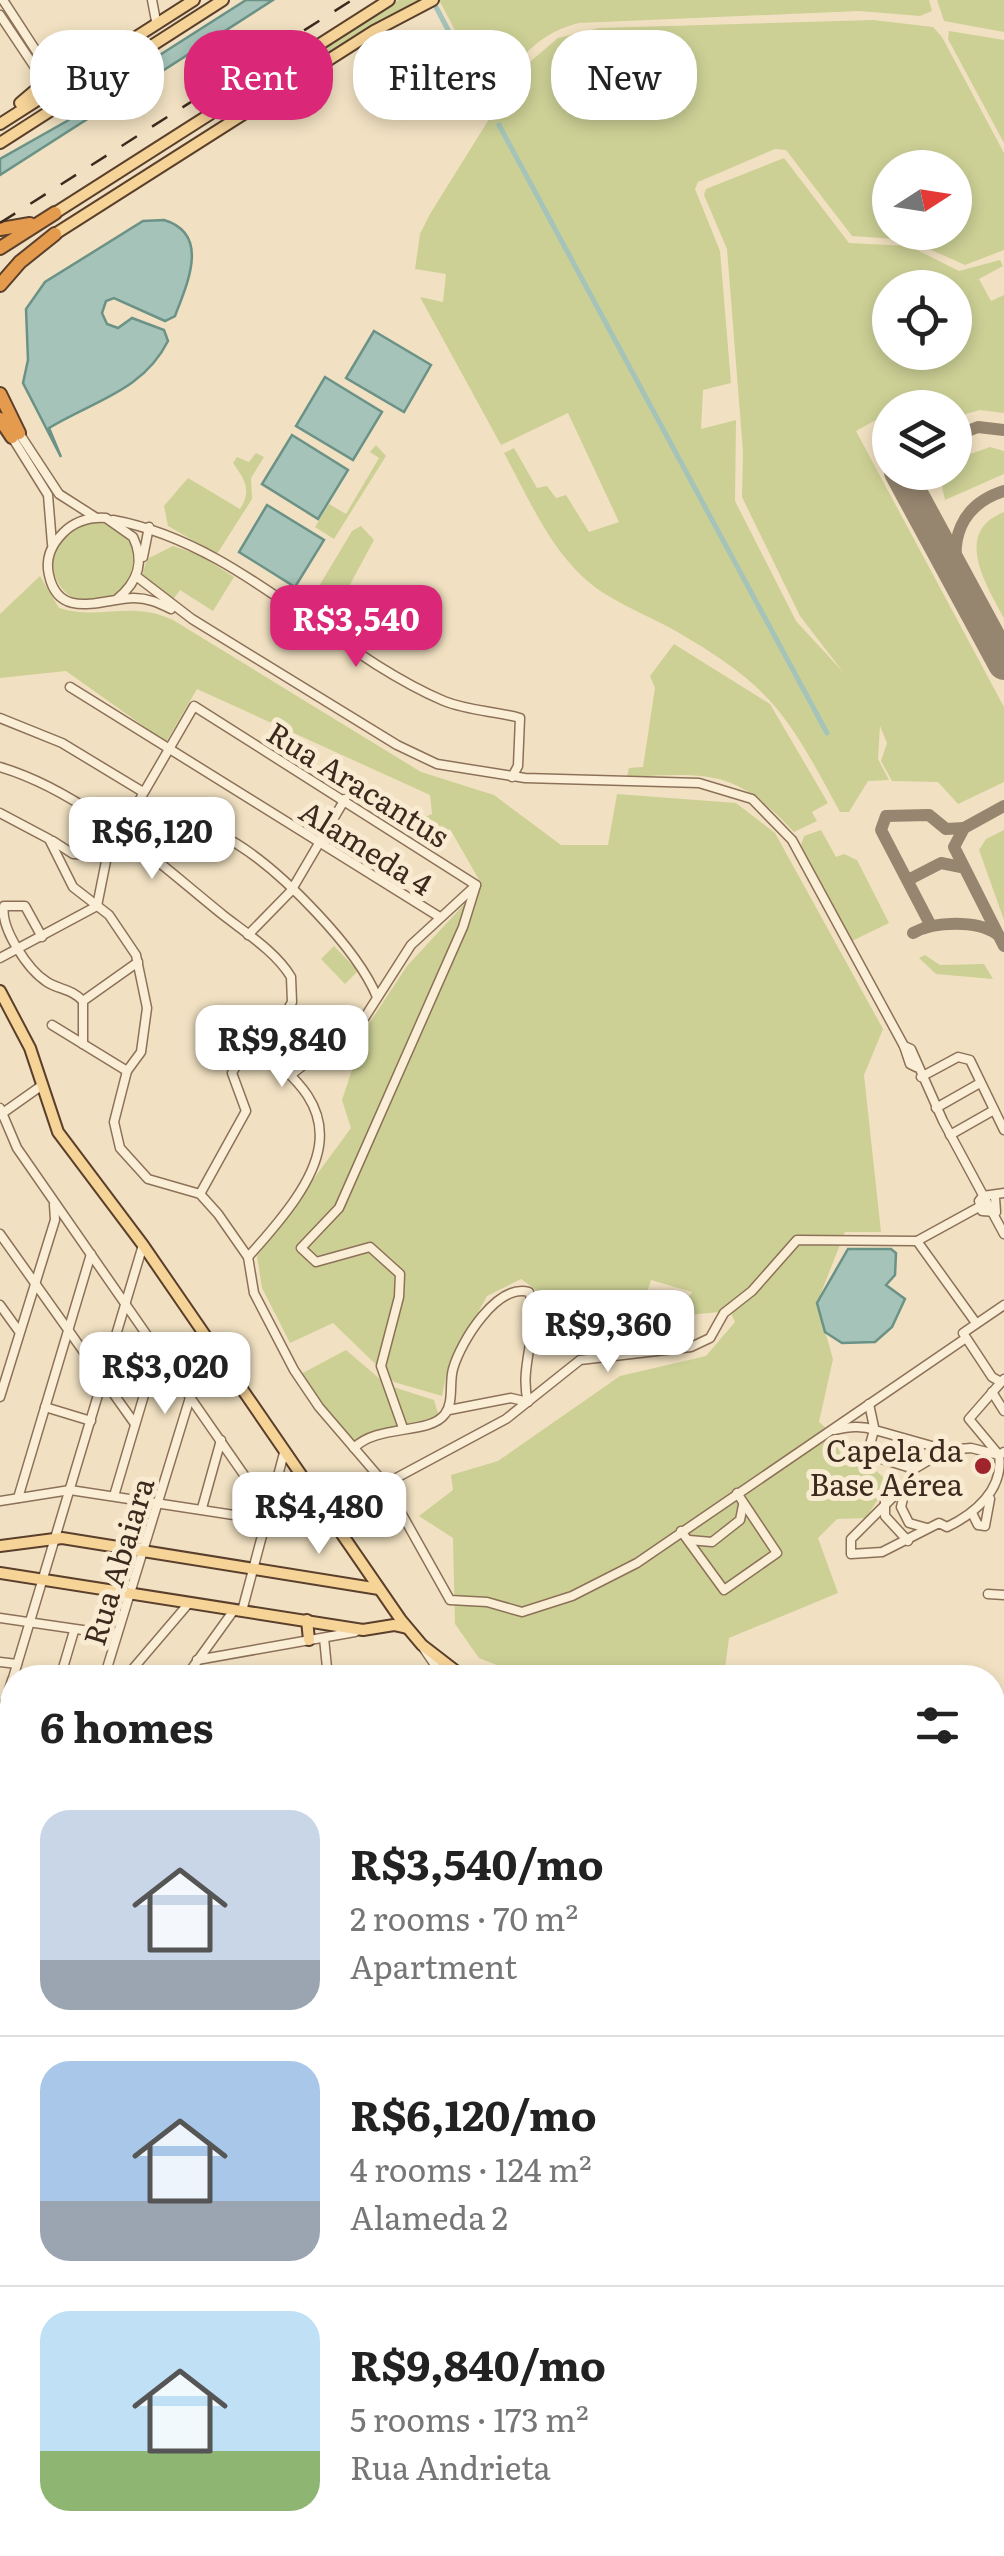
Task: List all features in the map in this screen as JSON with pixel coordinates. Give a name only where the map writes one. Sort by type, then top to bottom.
[{"type":"highway","points":[[0,229],[26,225],[56,213]]},
{"type":"highway","points":[[0,248],[56,213]]},
{"type":"highway","points":[[0,269],[55,234]]},
{"type":"highway","points":[[0,286],[20,262],[55,234]]},
{"type":"highway","points":[[0,394],[15,435]]},
{"type":"highway","points":[[0,412],[15,435]]},
{"type":"main road","points":[[137,30],[194,0]]},
{"type":"main road","points":[[164,38],[223,0]]},
{"type":"main road","points":[[56,213],[389,0]]},
{"type":"main road","points":[[55,234],[374,31],[433,0]]},
{"type":"main road","points":[[0,121],[30,95]]},
{"type":"main road","points":[[0,121],[30,103]]},
{"type":"main road","points":[[0,143],[36,120]]},
{"type":"main road","points":[[0,991],[22,1029],[58,1132],[143,1245],[396,1613],[423,1647],[445,1665]]},
{"type":"main road","points":[[0,1546],[56,1538],[379,1588]]},
{"type":"main road","points":[[0,1573],[363,1630],[390,1625],[407,1628]]},
{"type":"main road","points":[[390,1625],[396,1613]]},
{"type":"main road","points":[[307,1620],[310,1640]]},
{"type":"street","points":[[3,0],[30,41]]},
{"type":"street","points":[[137,14],[154,18],[152,0]]},
{"type":"street","points":[[0,15],[30,56]]},
{"type":"street","points":[[17,42],[30,44]]},
{"type":"street","points":[[15,435],[59,494],[95,517],[149,527],[202,552],[440,699],[518,717],[518,766],[512,777]]},
{"type":"street","points":[[15,435],[48,494],[52,547],[48,572],[63,598],[86,606],[117,599],[148,600],[192,618]]},
{"type":"street","points":[[52,547],[70,527],[95,517]]},
{"type":"street","points":[[114,520],[133,537],[140,561]]},
{"type":"street","points":[[117,599],[136,576],[149,527]]},
{"type":"street","points":[[136,576],[192,618],[417,756],[464,770],[512,777],[699,783],[734,790],[764,807],[792,840],[1004,1234]]},
{"type":"street","name":"Alameda 4","points":[[70,687],[438,916]]},
{"type":"street","name":"Rua Aracantus","points":[[98,906],[107,856],[194,706],[345,798],[476,885]]},
{"type":"street","points":[[0,718],[62,743],[142,792]]},
{"type":"street","points":[[518,766],[525,778]]},
{"type":"street","points":[[0,767],[25,774],[120,834],[248,935],[291,977],[288,1013],[281,1022]]},
{"type":"street","points":[[248,935],[291,891],[322,845],[345,798]]},
{"type":"street","points":[[136,803],[187,820],[236,844],[291,891],[357,957],[377,997]]},
{"type":"street","points":[[0,812],[73,854],[107,856]]},
{"type":"street","points":[[49,839],[74,886],[124,933],[138,962],[148,1008],[142,1052],[127,1071],[114,1122],[120,1148],[148,1178],[200,1194],[248,1258],[254,1293],[272,1333],[318,1407],[385,1484],[450,1600],[487,1602],[522,1612],[572,1596],[637,1563],[966,1338]]},
{"type":"street","points":[[292,1074],[358,1024],[411,944],[476,885]]},
{"type":"street","points":[[402,1428],[381,1366],[399,1297],[400,1274],[370,1248],[316,1262],[301,1248],[340,1208],[463,927],[476,885]]},
{"type":"street","points":[[42,937],[24,906],[4,906],[2,918],[18,947],[46,981],[74,992],[83,1001],[83,1044]]},
{"type":"street","points":[[0,970],[1,958],[98,906]]},
{"type":"street","points":[[83,1001],[138,962]]},
{"type":"street","points":[[288,1013],[309,1023],[330,1012],[358,1024]]},
{"type":"street","points":[[52,1025],[127,1071]]},
{"type":"street","points":[[200,1194],[246,1111],[232,1074],[250,1044],[292,1074],[317,1106],[322,1127],[318,1154],[308,1177],[248,1258]]},
{"type":"street","points":[[920,1077],[958,1057],[970,1060],[1004,1130]]},
{"type":"street","points":[[936,1108],[980,1083]]},
{"type":"street","points":[[42,1086],[0,1113],[16,1148],[54,1204],[58,1218],[116,1289],[222,1440],[258,1493],[266,1514]]},
{"type":"street","points":[[950,1135],[994,1110]]},
{"type":"street","points":[[983,1196],[1000,1202],[993,1214]]},
{"type":"street","points":[[385,1484],[506,1419],[580,1360],[691,1347],[710,1338],[724,1313],[752,1291],[797,1240],[918,1241],[979,1207],[983,1196]]},
{"type":"street","points":[[979,1207],[993,1214]]},
{"type":"street","points":[[0,1394],[58,1218]]},
{"type":"street","points":[[0,1234],[135,1424]]},
{"type":"street","points":[[918,1241],[976,1324]]},
{"type":"street","points":[[0,1662],[17,1664],[143,1245]]},
{"type":"street","points":[[18,1498],[67,1329],[92,1261]]},
{"type":"street","points":[[116,1289],[130,1283]]},
{"type":"street","points":[[354,1448],[366,1436],[440,1420],[449,1410],[454,1367],[462,1352],[494,1300],[520,1290],[528,1292],[534,1308],[523,1382],[528,1402]]},
{"type":"street","points":[[1002,1458],[969,1419],[1002,1380],[992,1377],[963,1333],[1004,1304]]},
{"type":"street","points":[[0,1305],[19,1330]]},
{"type":"street","points":[[120,1318],[135,1316]]},
{"type":"street","name":"Rua Abaiara","points":[[109,1665],[207,1342]]},
{"type":"street","points":[[114,1496],[158,1348]]},
{"type":"street","points":[[152,1370],[166,1359]]},
{"type":"street","points":[[992,1392],[1004,1411]]},
{"type":"street","points":[[449,1410],[511,1398],[528,1402]]},
{"type":"street","points":[[869,1404],[874,1430],[870,1455],[914,1469]]},
{"type":"street","points":[[187,1409],[197,1405]]},
{"type":"street","points":[[44,1408],[91,1421]]},
{"type":"street","points":[[830,1430],[874,1430],[946,1450],[971,1448],[1002,1458]]},
{"type":"street","points":[[202,1508],[222,1440]]},
{"type":"street","points":[[217,1455],[228,1450]]},
{"type":"street","points":[[927,1528],[910,1522],[900,1508],[914,1469],[946,1450]]},
{"type":"street","points":[[194,1665],[238,1610],[284,1453]]},
{"type":"street","points":[[974,1514],[987,1516],[1002,1458]]},
{"type":"street","points":[[907,1482],[849,1542],[849,1552],[861,1557],[908,1541],[939,1522],[947,1527],[974,1514],[991,1494]]},
{"type":"street","points":[[0,1500],[70,1490],[266,1514],[339,1532]]},
{"type":"street","points":[[258,1493],[272,1493]]},
{"type":"street","points":[[681,1531],[724,1590],[776,1552],[740,1496]]},
{"type":"street","points":[[688,1540],[712,1542],[734,1527],[743,1510],[740,1496]]},
{"type":"street","points":[[885,1502],[885,1516],[908,1541]]},
{"type":"street","points":[[755,1541],[764,1534]]},
{"type":"street","points":[[988,1594],[1004,1595]]},
{"type":"street","points":[[136,1665],[189,1603]]},
{"type":"street","points":[[0,1618],[118,1636]]},
{"type":"street","points":[[197,1660],[363,1630]]},
{"type":"street","points":[[64,1665],[74,1631]]},
{"type":"street","points":[[324,1638],[327,1665]]},
{"type":"street","points":[[423,1647],[432,1665]]},
{"type":"green space","points":[[399,0],[427,0],[371,30],[353,30],[353,40],[333,51],[333,39]]},
{"type":"green space","points":[[439,0],[929,0],[932,11],[920,16],[859,11],[579,23],[551,30],[531,49],[531,30],[455,30]]},
{"type":"green space","points":[[937,0],[1004,0],[1004,32],[944,21]]},
{"type":"green space","points":[[873,20],[933,27],[942,37],[1004,153],[1004,250],[965,265],[931,250],[972,250],[972,150],[872,150],[872,237],[852,236],[786,150],[775,149],[698,182],[695,189],[720,251],[731,383],[703,390],[701,429],[736,420],[735,501],[796,621],[843,672],[800,616],[742,497],[743,452],[727,249],[704,195],[706,189],[784,158],[849,243],[872,244],[872,250],[917,250],[957,270],[872,270],[872,370],[972,370],[972,270],[963,270],[1000,260],[1003,266],[979,279],[991,301],[1004,295],[1004,413],[972,412],[972,390],[872,390],[872,422],[856,431],[872,461],[872,490],[888,490],[1004,707],[1004,782],[958,804],[938,782],[892,781],[881,761],[887,743],[880,726],[878,759],[889,780],[868,781],[849,812],[840,812],[790,726],[756,687],[707,650],[591,584],[558,549],[530,502],[504,453],[514,448],[537,488],[547,486],[556,498],[566,495],[589,532],[619,522],[568,413],[501,445],[420,297],[443,302],[446,274],[415,269],[420,234],[489,120],[531,120],[531,61],[551,44],[551,120],[697,120],[697,30],[591,30]]},
{"type":"green space","points":[[949,31],[1004,40],[1004,143],[948,39]]},
{"type":"green space","points":[[376,445],[386,456],[334,539],[315,527],[329,504],[346,514],[379,458],[370,452]]},
{"type":"green space","points":[[990,447],[1004,451],[1004,474],[972,488],[972,453]]},
{"type":"green space","points":[[256,453],[264,457],[251,478],[252,499],[217,554],[168,526],[164,506],[188,478],[240,509],[246,485],[233,463],[237,457],[249,462]]},
{"type":"green space","points":[[943,490],[968,490],[945,500]]},
{"type":"green space","points":[[1004,512],[1004,618],[983,576],[977,546],[988,521]]},
{"type":"green space","points":[[86,522],[102,522],[128,540],[135,563],[132,579],[123,592],[102,604],[86,604],[60,586],[53,571],[53,555],[71,529]]},
{"type":"green space","points":[[361,526],[374,540],[347,590],[387,615],[377,632],[315,593],[352,531]]},
{"type":"green space","points":[[173,546],[200,555],[234,577],[213,611],[180,590],[172,601],[141,579],[147,559]]},
{"type":"green space","points":[[40,576],[59,608],[88,613],[143,612],[173,620],[421,772],[494,795],[561,845],[608,845],[617,794],[736,803],[775,833],[883,1029],[864,1075],[881,1232],[845,1232],[817,1303],[833,1359],[819,1422],[889,1482],[866,1518],[837,1519],[818,1538],[838,1593],[729,1638],[726,1665],[497,1665],[479,1658],[455,1624],[453,1538],[419,1516],[453,1490],[451,1475],[498,1461],[620,1376],[706,1356],[735,1322],[730,1311],[677,1316],[692,1292],[651,1280],[636,1328],[628,1313],[538,1343],[545,1297],[521,1279],[487,1296],[448,1367],[442,1396],[394,1382],[333,1323],[290,1343],[262,1288],[257,1256],[351,1128],[342,1100],[366,1028],[407,966],[482,885],[450,829],[436,850],[388,821],[393,806],[418,820],[432,814],[430,795],[197,689],[166,742],[66,671],[0,678],[0,614]]},
{"type":"green space","points":[[674,644],[770,704],[828,803],[812,812],[817,821],[794,832],[755,796],[720,779],[680,775],[627,777],[629,768],[643,767],[655,688],[650,676]]},
{"type":"green space","points":[[821,830],[836,857],[844,854],[857,860],[889,923],[852,941],[801,845],[804,836]]},
{"type":"green space","points":[[1004,830],[1004,920],[979,850],[986,839]]},
{"type":"green space","points":[[334,946],[358,971],[345,984],[321,959]]},
{"type":"green space","points":[[925,955],[940,965],[984,964],[993,979],[936,974],[919,958]]},
{"type":"green space","points":[[346,1350],[387,1385],[434,1400],[440,1420],[354,1448],[297,1376]]},
{"type":"water","points":[[246,0],[273,0],[226,30],[199,30]]},
{"type":"water","points":[[184,40],[184,57],[164,70],[164,52]]},
{"type":"water","points":[[86,120],[0,175],[0,159],[67,121]]},
{"type":"water","points":[[164,220],[187,236],[191,248],[189,275],[175,316],[165,321],[114,298],[106,301],[102,313],[107,324],[118,328],[132,318],[164,330],[168,341],[158,358],[131,383],[49,428],[61,457],[23,383],[28,360],[26,309],[45,282],[143,221]]},
{"type":"water","points":[[374,331],[431,365],[404,412],[346,378]]},
{"type":"water","points":[[325,377],[382,412],[353,460],[296,426]]},
{"type":"water","points":[[292,435],[348,470],[318,519],[262,484]]},
{"type":"water","points":[[267,505],[324,540],[295,587],[239,552]]},
{"type":"water","points":[[848,1249],[891,1249],[896,1253],[895,1275],[886,1285],[905,1299],[892,1327],[875,1342],[842,1343],[825,1332],[817,1303]]},
{"type":"waterway","points":[[436,7],[448,30]]},
{"type":"waterway","points":[[499,125],[827,733]]},
{"type":"taxiway","points":[[972,429],[1004,430]]},
{"type":"taxiway","points":[[922,490],[927,522]]},
{"type":"taxiway","points":[[959,581],[956,552],[961,526],[977,505],[1004,491]]},
{"type":"taxiway","points":[[1004,806],[964,828],[954,847],[1004,946]]},
{"type":"taxiway","points":[[931,926],[881,830],[886,816],[929,815],[946,829],[964,828]]},
{"type":"taxiway","points":[[908,880],[941,863],[961,867]]},
{"type":"taxiway","points":[[913,933],[955,924],[978,926],[997,934]]},
{"type":"runway","points":[[910,490],[1004,664]]},
{"type":"railway","points":[[0,223],[352,0]]},
{"type":"place","name":"Capela da Base Aérea","points":[[983,1466]]}]
